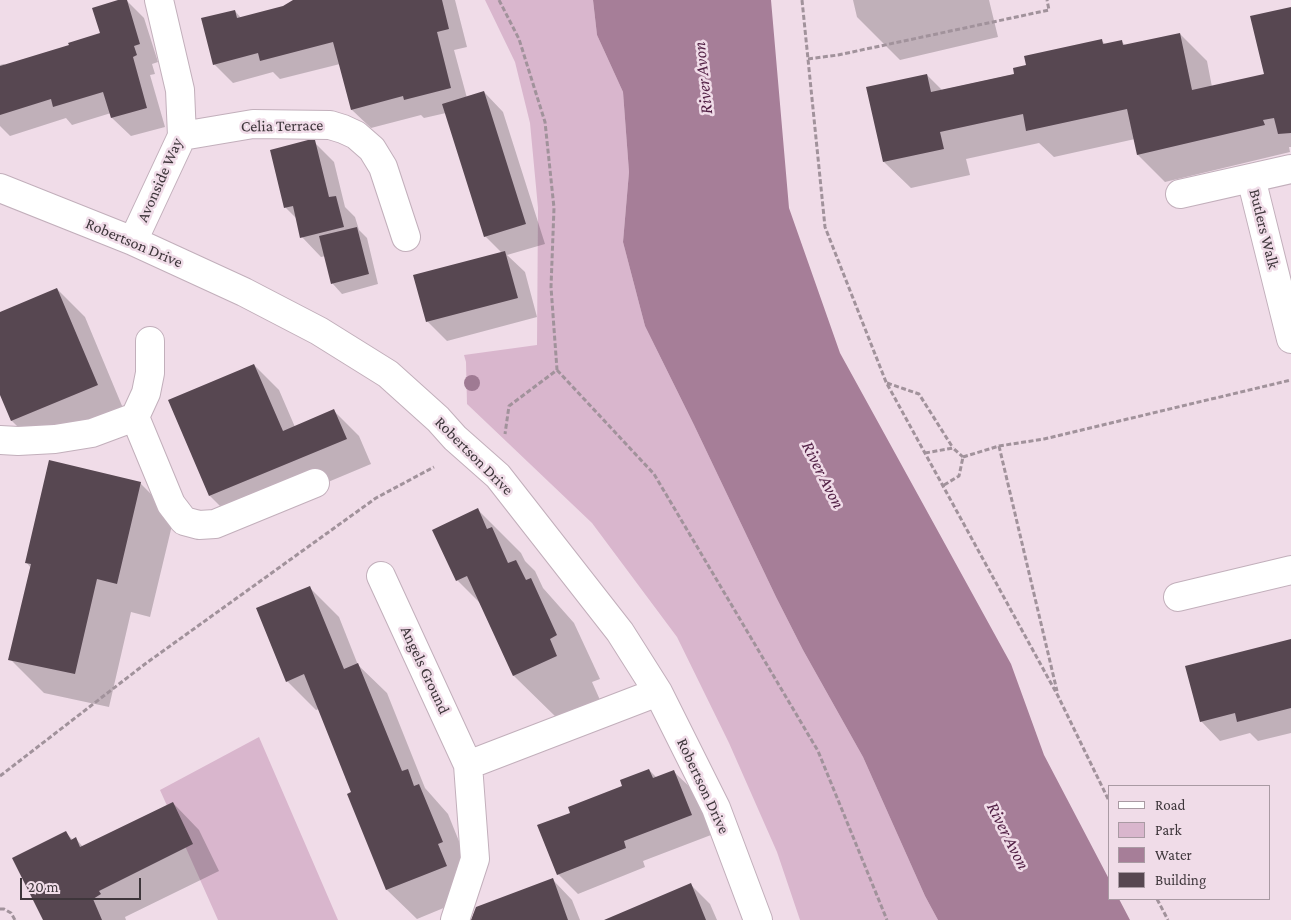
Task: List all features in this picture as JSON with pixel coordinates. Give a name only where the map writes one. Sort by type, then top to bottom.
[{"type":"street","name":"Avonside Way","points":[[133,241],[182,136],[180,90],[159,0]]},
{"type":"street","name":"Celia Terrace","points":[[182,136],[253,124],[330,125],[350,132],[372,149],[383,168],[406,237]]},
{"type":"street","points":[[1180,194],[1291,170]]},
{"type":"street","name":"Butlers Walk","points":[[1251,178],[1291,339]]},
{"type":"street","name":"Robertson Drive","points":[[0,188],[133,241],[244,292],[319,331],[373,364],[395,380],[438,418],[455,438],[498,476],[620,632],[658,692],[716,808],[758,920]]},
{"type":"street","points":[[0,440],[46,439],[92,433],[135,417],[146,393],[150,373],[150,341]]},
{"type":"street","points":[[135,417],[171,504],[184,521],[199,525],[215,524],[316,483]]},
{"type":"street","points":[[1178,597],[1291,570]]},
{"type":"street","name":"Angels Ground","points":[[381,576],[468,765],[475,859],[455,920]]},
{"type":"street","points":[[468,765],[658,692]]},
{"type":"path","points":[[499,0],[519,39],[545,122],[554,208],[551,287],[557,370],[654,474],[818,751],[887,920]]},
{"type":"path","points":[[802,0],[826,227],[886,382],[1058,696],[1108,799]]},
{"type":"path","points":[[808,59],[838,55],[1049,10],[1047,0]]},
{"type":"path","points":[[498,476],[509,406],[557,370]]},
{"type":"path","points":[[963,457],[999,446],[1044,439],[1291,380]]},
{"type":"path","points":[[886,382],[919,394],[953,448],[963,457]]},
{"type":"path","points":[[0,776],[145,664],[376,498],[439,464],[441,451],[455,438]]},
{"type":"path","points":[[999,446],[1058,696]]},
{"type":"path","points":[[925,453],[953,448]]},
{"type":"path","points":[[944,485],[959,476],[963,457]]},
{"type":"path","points":[[1158,900],[1168,920]]},
{"type":"path","points":[[0,909],[11,913],[15,920]]},
{"type":"green space","points":[[485,0],[593,0],[597,35],[623,92],[629,172],[623,242],[645,326],[776,597],[803,650],[863,757],[925,896],[938,920],[800,920],[777,852],[729,743],[677,637],[592,523],[467,404],[466,362],[464,355],[537,345],[538,208],[530,123],[515,62]]},
{"type":"green space","points":[[259,737],[338,920],[218,920],[160,790]]},
{"type":"water","name":"River Avon","points":[[593,0],[771,0],[789,208],[840,353],[1011,664],[1044,755],[1108,877],[1108,900],[1120,900],[1130,920],[938,920],[925,896],[863,757],[803,650],[776,597],[645,326],[623,242],[629,172],[623,92],[597,35]]},
{"type":"building","points":[[118,0],[127,0],[140,44],[134,46],[137,55],[133,57],[147,108],[111,118],[103,92],[53,107],[51,99],[0,115],[0,66],[69,45],[68,43],[100,33],[92,8]]},
{"type":"building","points":[[293,0],[442,0],[449,29],[437,32],[451,88],[404,100],[403,96],[351,110],[333,42],[260,61],[258,53],[213,65],[201,18],[235,10],[237,18],[283,6]]},
{"type":"building","points":[[1291,7],[1291,133],[1278,134],[1274,118],[1263,120],[1265,125],[1137,155],[1127,109],[1026,131],[1023,114],[940,132],[944,149],[883,162],[866,87],[927,74],[931,92],[1014,74],[1013,68],[1026,65],[1024,56],[1102,39],[1103,44],[1122,40],[1123,45],[1180,33],[1192,90],[1264,74],[1250,16]]},
{"type":"building","points":[[484,91],[526,224],[484,237],[442,104]]},
{"type":"building","points":[[308,140],[315,140],[329,197],[336,196],[344,227],[300,238],[293,206],[284,208],[270,150]]},
{"type":"building","points":[[357,227],[369,274],[331,284],[319,236]]},
{"type":"building","points":[[505,251],[518,298],[426,322],[413,275]]},
{"type":"building","points":[[57,288],[98,385],[11,421],[0,395],[0,312]]},
{"type":"building","points":[[254,364],[283,431],[334,409],[347,439],[209,496],[168,400]]},
{"type":"building","points":[[49,460],[141,482],[117,584],[97,579],[75,674],[8,660],[31,564],[25,563]]},
{"type":"building","points":[[478,508],[487,529],[492,527],[508,563],[516,560],[526,580],[531,578],[557,635],[550,639],[557,656],[513,676],[467,576],[456,581],[432,530]]},
{"type":"building","points":[[310,586],[344,669],[358,663],[402,771],[408,769],[414,786],[419,784],[443,842],[438,844],[447,866],[386,890],[347,794],[351,792],[304,674],[286,682],[256,608]]},
{"type":"building","points":[[1291,639],[1291,708],[1237,722],[1235,713],[1200,722],[1185,666]]},
{"type":"building","points":[[649,769],[653,778],[674,770],[692,815],[624,841],[626,848],[557,875],[537,825],[570,813],[568,807],[622,786],[620,780]]},
{"type":"building","points":[[173,802],[193,844],[99,891],[101,894],[93,899],[102,920],[43,920],[12,858],[66,831],[71,840],[76,837],[80,847]]},
{"type":"building","points":[[553,878],[568,920],[471,920],[476,907]]},
{"type":"building","points":[[691,883],[706,920],[604,920]]}]
